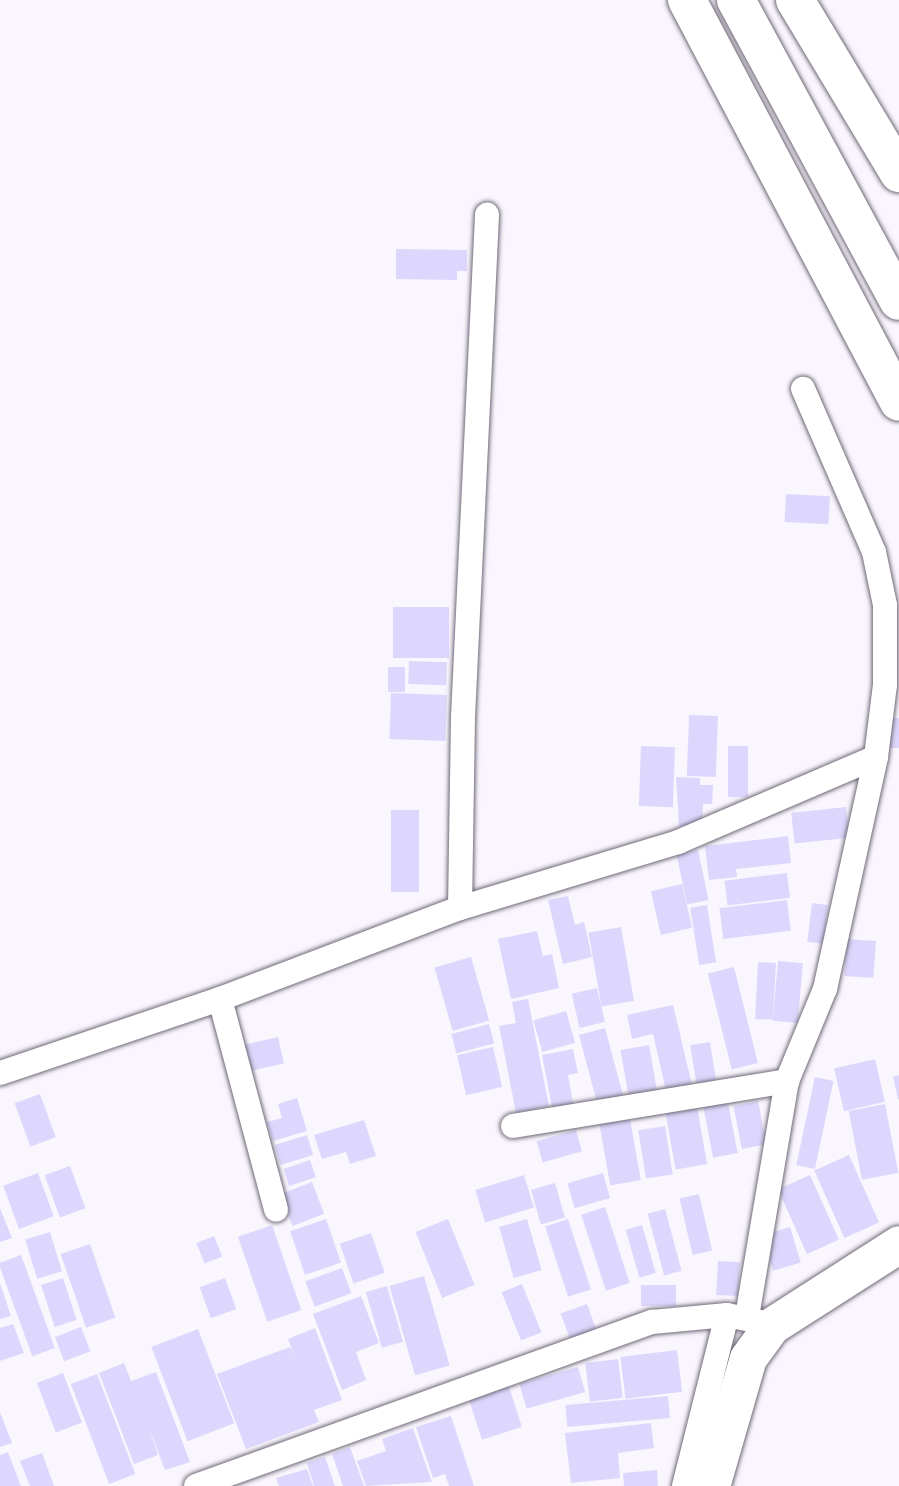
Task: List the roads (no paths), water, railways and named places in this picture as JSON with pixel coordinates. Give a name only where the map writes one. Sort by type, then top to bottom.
[{"type":"highway","points":[[687,0],[899,402]]},
{"type":"highway","points":[[736,0],[899,302]]},
{"type":"highway","points":[[795,0],[899,173]]},
{"type":"main road","points":[[711,1486],[748,1358],[749,1320],[899,1244]]},
{"type":"street","points":[[460,908],[464,703],[487,215]]},
{"type":"street","points":[[684,1486],[749,1320],[787,1081],[825,989],[876,757],[885,685],[885,605],[874,552],[803,389]]},
{"type":"street","points":[[0,1073],[220,999],[460,908],[678,842],[876,757]]},
{"type":"street","points":[[220,999],[276,1210]]},
{"type":"street","points":[[513,1126],[787,1081]]},
{"type":"street","points":[[196,1486],[652,1322],[749,1320]]}]
